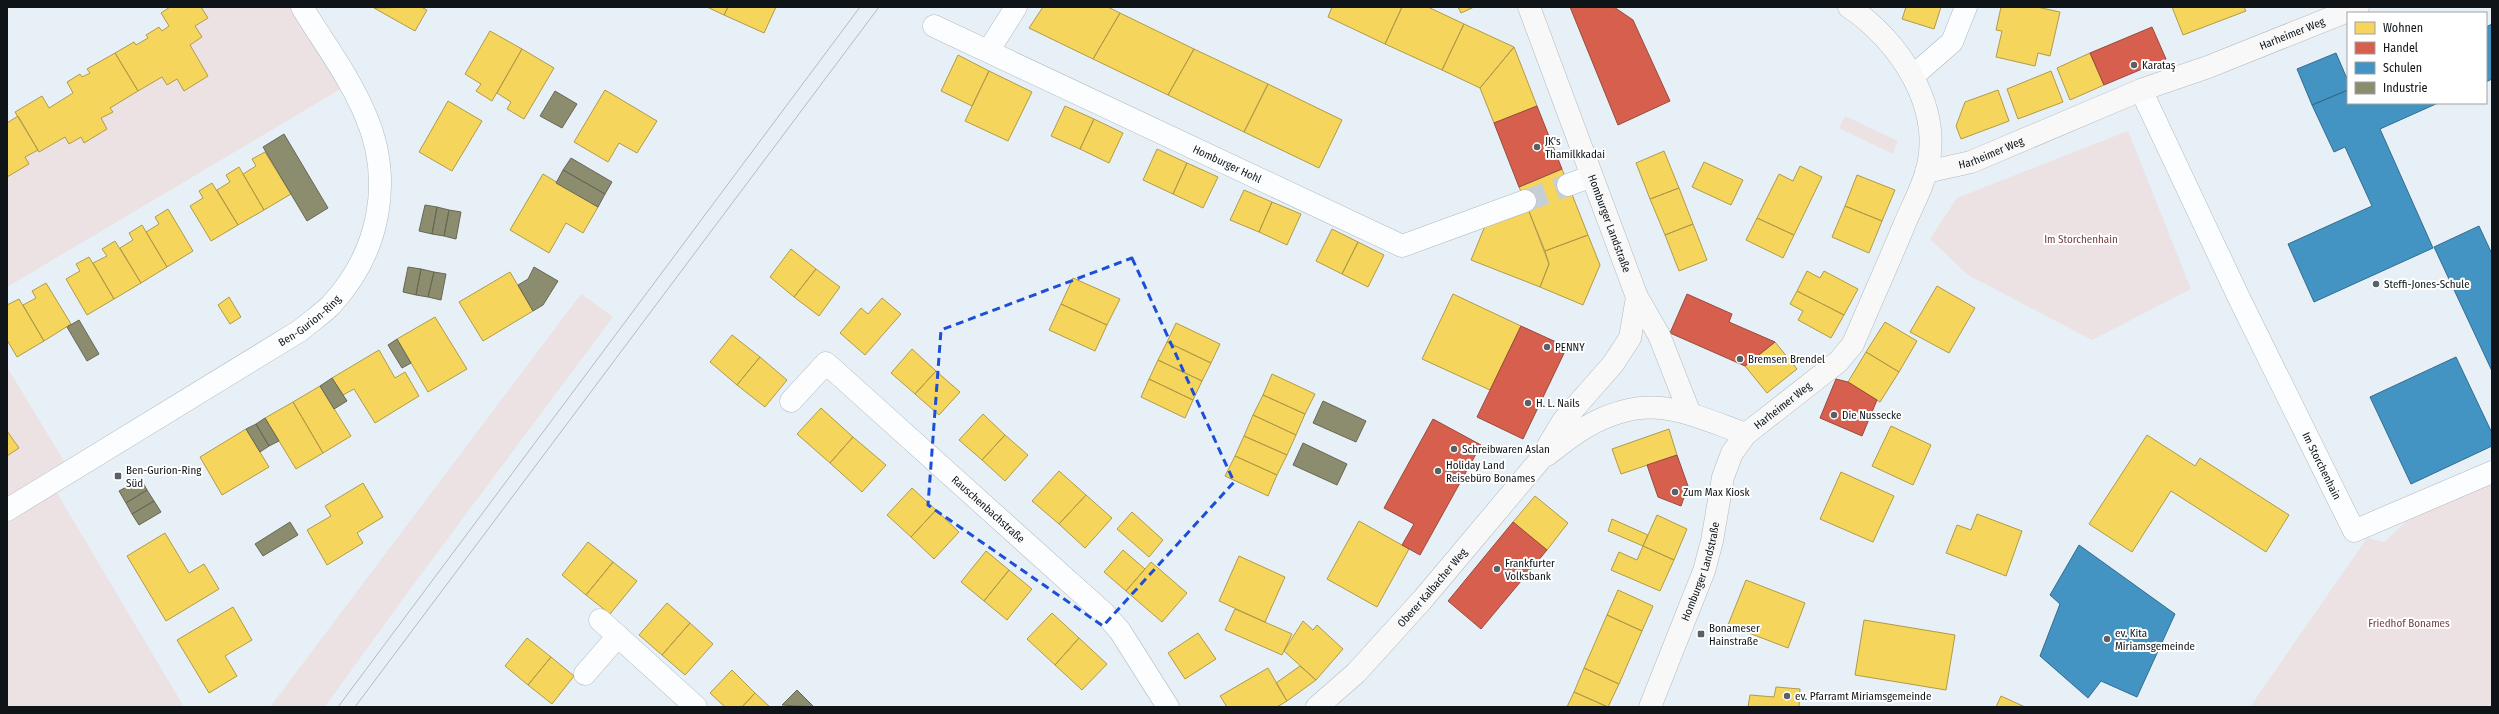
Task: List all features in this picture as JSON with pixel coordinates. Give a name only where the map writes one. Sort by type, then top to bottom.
[{"type":"street","name":"Ben-Gurion-Ring","points":[[7,510],[301,330],[331,304],[356,270],[373,235],[380,201],[381,169],[374,138],[365,113],[302,7]]},
{"type":"street","points":[[989,50],[1016,7]]},
{"type":"street","name":"Homburger Landstraße","points":[[1529,7],[1637,297],[1659,335],[1690,414]]},
{"type":"street","points":[[1849,7],[1866,18],[1886,37],[1902,56],[1913,76],[1925,108],[1930,141],[1926,172]]},
{"type":"street","points":[[1913,76],[1952,42],[1966,7]]},
{"type":"street","name":"Harheimer Weg","points":[[1746,434],[1838,362],[1853,344],[1926,172],[1971,162],[2141,90],[2208,67],[2358,7]]},
{"type":"street","name":"Homburger Hohl","points":[[934,26],[989,50],[1402,246],[1525,201]]},
{"type":"street","name":"Im Storchenhain","points":[[2141,90],[2239,298],[2354,531],[2492,472]]},
{"type":"street","points":[[1568,184],[1592,176]]},
{"type":"street","name":"Oberer Kalbacher Weg","points":[[1317,707],[1362,668],[1539,461],[1563,422],[1613,364],[1630,338],[1637,297]]},
{"type":"street","name":"Rauschenbachstraße","points":[[791,401],[826,363],[1105,614],[1120,631],[1168,707]]},
{"type":"street","name":"Oberer Kalbacher Weg","points":[[1539,461],[1585,427],[1630,408],[1668,408],[1690,414],[1746,434]]},
{"type":"street","name":"Homburger Landstraße","points":[[1650,707],[1704,571],[1712,541],[1723,477],[1732,453],[1746,434]]},
{"type":"street","points":[[600,620],[696,707]]},
{"type":"street","points":[[585,674],[618,636]]},
{"type":"highlighted area","points":[[1132,258],[1234,482],[1103,626],[928,505],[941,330]]},
{"type":"green space","points":[[201,7],[302,7],[349,84],[7,287],[7,177],[29,164],[25,157],[38,150],[40,152],[65,137],[69,144],[81,137],[84,143],[107,129],[101,118],[112,112],[110,108],[162,77],[177,79],[184,91],[208,76],[190,45],[202,37],[195,26],[208,18]]},
{"type":"green space","points":[[1845,116],[1898,141],[1893,154],[1839,128]]},
{"type":"green space","name":"Im Storchenhain","points":[[2128,131],[2191,289],[2092,340],[1968,275],[1930,239],[1957,198]]},
{"type":"green space","points":[[581,294],[613,317],[399,604],[325,707],[270,707]]},
{"type":"green space","points":[[7,367],[70,471],[51,483],[184,707],[7,707]]},
{"type":"green space","name":"Friedhof Bonames","points":[[2492,482],[2492,707],[2250,707],[2367,538],[2384,542],[2408,520]]},
{"type":"building: Wohnen","points":[[170,7],[201,7],[208,18],[195,26],[202,37],[190,45],[208,76],[184,91],[177,79],[167,85],[162,77],[138,91],[115,53],[134,42],[136,45],[148,38],[146,35],[159,27],[162,31],[169,26],[161,13]]},
{"type":"building: Wohnen","points":[[421,7],[427,10],[415,31],[374,8]]},
{"type":"building: Wohnen","points":[[707,7],[728,7],[724,15]]},
{"type":"building: Wohnen","points":[[728,7],[776,7],[764,33],[724,15]]},
{"type":"building: Wohnen","points":[[1043,7],[1108,7],[1120,13],[1093,59],[1029,28]]},
{"type":"building: Wohnen","points":[[1332,7],[1402,7],[1385,44],[1328,17]]},
{"type":"building: Wohnen","points":[[1402,7],[1428,7],[1464,24],[1442,70],[1385,44]]},
{"type":"building: Wohnen","points":[[1458,7],[1474,7],[1461,13]]},
{"type":"building: Wohnen","points":[[1906,7],[1941,7],[1934,29],[1902,19]]},
{"type":"building: Wohnen","points":[[2001,7],[2037,7],[2060,12],[2050,56],[2038,53],[2035,66],[1996,57],[2002,31],[1996,30]]},
{"type":"building: Wohnen","points":[[2172,7],[2244,7],[2246,11],[2183,35]]},
{"type":"building: Wohnen","points":[[1120,13],[1194,49],[1168,95],[1093,59]]},
{"type":"building: Wohnen","points":[[1464,24],[1514,47],[1480,88],[1442,70]]},
{"type":"building: Wohnen","points":[[490,31],[522,49],[492,101],[476,91],[481,84],[465,74]]},
{"type":"building: Wohnen","points":[[1514,47],[1537,106],[1494,123],[1480,88]]},
{"type":"building: Wohnen","points":[[522,49],[554,68],[524,119],[507,109],[511,102],[497,93]]},
{"type":"building: Wohnen","points":[[1194,49],[1268,84],[1244,132],[1168,95]]},
{"type":"building: Wohnen","points":[[115,53],[138,91],[110,108],[113,112],[101,118],[107,129],[84,143],[81,137],[69,144],[65,137],[39,152],[15,112],[42,96],[49,108],[73,93],[67,82],[80,74],[82,77],[90,73],[87,69]]},
{"type":"building: Wohnen","points":[[2090,53],[2104,85],[2070,100],[2057,68]]},
{"type":"building: Wohnen","points":[[958,55],[989,71],[972,106],[941,91]]},
{"type":"building: Wohnen","points":[[989,71],[1032,92],[1008,141],[965,121]]},
{"type":"building: Wohnen","points":[[2051,71],[2063,102],[2018,119],[2007,89]]},
{"type":"building: Wohnen","points":[[1268,84],[1342,120],[1319,168],[1244,132]]},
{"type":"building: Wohnen","points":[[605,90],[657,121],[637,153],[619,143],[608,162],[574,142]]},
{"type":"building: Wohnen","points":[[1998,90],[2009,121],[1961,139],[1956,126],[1965,102]]},
{"type":"building: Wohnen","points":[[448,101],[482,121],[452,171],[419,152]]},
{"type":"building: Wohnen","points":[[1065,106],[1094,119],[1080,149],[1051,136]]},
{"type":"building: Wohnen","points":[[18,116],[38,150],[25,157],[29,164],[7,177],[7,123]]},
{"type":"building: Wohnen","points":[[1094,119],[1123,133],[1109,163],[1080,149]]},
{"type":"building: Wohnen","points":[[1157,149],[1187,163],[1173,194],[1143,180]]},
{"type":"building: Wohnen","points":[[1664,151],[1679,188],[1650,199],[1636,163]]},
{"type":"building: Wohnen","points":[[265,152],[291,194],[264,210],[243,174],[256,166],[252,159]]},
{"type":"building: Wohnen","points":[[1704,162],[1743,180],[1731,205],[1692,187]]},
{"type":"building: Wohnen","points":[[1187,163],[1218,177],[1203,208],[1173,194]]},
{"type":"building: Wohnen","points":[[1800,166],[1822,177],[1794,235],[1757,218],[1779,174],[1793,181]]},
{"type":"building: Wohnen","points":[[239,167],[264,210],[238,225],[217,190],[230,182],[226,175]]},
{"type":"building: Wohnen","points":[[1562,169],[1588,235],[1545,251],[1519,187]]},
{"type":"building: Wohnen","points":[[543,174],[598,207],[583,233],[566,223],[549,253],[510,230]]},
{"type":"building: Wohnen","points":[[1857,175],[1895,190],[1882,221],[1845,206]]},
{"type":"building: Wohnen","points":[[212,183],[238,225],[211,241],[190,206],[203,198],[199,191]]},
{"type":"building: Wohnen","points":[[1679,188],[1693,224],[1665,235],[1650,199]]},
{"type":"building: Wohnen","points":[[1244,190],[1272,202],[1259,232],[1230,220]]},
{"type":"building: Wohnen","points":[[1272,202],[1301,214],[1287,245],[1259,232]]},
{"type":"building: Wohnen","points":[[1527,206],[1549,264],[1540,287],[1471,260],[1487,221]]},
{"type":"building: Wohnen","points":[[1845,206],[1882,221],[1869,253],[1832,237]]},
{"type":"building: Wohnen","points":[[168,209],[193,251],[167,267],[146,232],[159,224],[155,217]]},
{"type":"building: Wohnen","points":[[1757,218],[1794,235],[1783,258],[1746,240]]},
{"type":"building: Wohnen","points":[[1693,224],[1707,260],[1679,271],[1665,235]]},
{"type":"building: Wohnen","points":[[142,225],[167,267],[141,283],[120,248],[133,240],[129,233]]},
{"type":"building: Wohnen","points":[[1332,229],[1358,242],[1342,274],[1316,261]]},
{"type":"building: Wohnen","points":[[1588,235],[1600,265],[1583,305],[1540,287],[1549,264],[1545,251]]},
{"type":"building: Wohnen","points":[[115,241],[141,283],[114,299],[93,263],[107,256],[102,249]]},
{"type":"building: Wohnen","points":[[1358,242],[1384,255],[1368,287],[1342,274]]},
{"type":"building: Wohnen","points":[[791,249],[816,269],[794,297],[770,277]]},
{"type":"building: Wohnen","points":[[89,257],[114,299],[87,315],[66,279],[80,271],[76,264]]},
{"type":"building: Wohnen","points":[[816,269],[840,287],[819,316],[794,297]]},
{"type":"building: Wohnen","points":[[1807,271],[1820,278],[1824,271],[1858,289],[1844,315],[1797,291]]},
{"type":"building: Wohnen","points":[[510,272],[533,311],[483,341],[459,302]]},
{"type":"building: Wohnen","points":[[1073,278],[1120,299],[1107,325],[1061,304]]},
{"type":"building: Wohnen","points":[[46,283],[71,324],[44,341],[23,305],[36,298],[32,291]]},
{"type":"building: Wohnen","points":[[1937,286],[1975,308],[1949,353],[1910,332]]},
{"type":"building: Wohnen","points":[[1797,291],[1844,315],[1831,338],[1798,320],[1803,311],[1790,304]]},
{"type":"building: Wohnen","points":[[1453,294],[1521,326],[1490,390],[1422,359]]},
{"type":"building: Wohnen","points":[[229,297],[241,317],[230,324],[218,305]]},
{"type":"building: Wohnen","points":[[882,298],[901,314],[865,355],[840,333],[861,308],[868,314]]},
{"type":"building: Wohnen","points":[[19,299],[44,341],[17,357],[7,340],[7,305]]},
{"type":"building: Wohnen","points":[[1061,304],[1107,325],[1095,351],[1049,330]]},
{"type":"building: Wohnen","points":[[435,317],[467,369],[428,392],[397,339]]},
{"type":"building: Wohnen","points":[[1885,322],[1917,341],[1899,372],[1866,352]]},
{"type":"building: Wohnen","points":[[1176,323],[1220,344],[1211,363],[1167,342]]},
{"type":"building: Wohnen","points":[[732,335],[760,357],[737,385],[710,362]]},
{"type":"building: Wohnen","points":[[1167,342],[1211,363],[1202,381],[1158,360]]},
{"type":"building: Wohnen","points":[[1775,342],[1797,369],[1767,393],[1745,366]]},
{"type":"building: Wohnen","points":[[912,349],[936,371],[915,394],[891,373]]},
{"type":"building: Wohnen","points":[[379,350],[395,378],[405,372],[419,396],[375,423],[354,389],[343,395],[332,378]]},
{"type":"building: Wohnen","points":[[1866,352],[1899,372],[1880,402],[1848,382]]},
{"type":"building: Wohnen","points":[[760,357],[787,380],[765,407],[737,385]]},
{"type":"building: Wohnen","points":[[1158,360],[1202,381],[1193,400],[1149,379]]},
{"type":"building: Wohnen","points":[[936,371],[960,392],[939,415],[915,394]]},
{"type":"building: Wohnen","points":[[1272,374],[1315,394],[1305,414],[1263,395]]},
{"type":"building: Wohnen","points":[[1149,379],[1193,400],[1185,418],[1141,397]]},
{"type":"building: Wohnen","points":[[320,386],[351,436],[323,453],[293,402]]},
{"type":"building: Wohnen","points":[[1263,395],[1305,414],[1296,435],[1253,415]]},
{"type":"building: Wohnen","points":[[293,402],[323,453],[296,469],[265,418]]},
{"type":"building: Wohnen","points":[[821,408],[853,437],[830,463],[797,434]]},
{"type":"building: Wohnen","points":[[983,414],[1005,435],[982,460],[959,440]]},
{"type":"building: Wohnen","points":[[1253,415],[1296,435],[1287,455],[1244,436]]},
{"type":"building: Wohnen","points":[[1891,426],[1931,445],[1913,485],[1872,466]]},
{"type":"building: Wohnen","points":[[246,429],[269,467],[222,495],[200,457]]},
{"type":"building: Wohnen","points":[[1669,429],[1677,455],[1621,474],[1612,449]]},
{"type":"building: Wohnen","points":[[7,431],[19,448],[7,456]]},
{"type":"building: Wohnen","points":[[1005,435],[1028,455],[1005,481],[982,460]]},
{"type":"building: Wohnen","points":[[2147,435],[2195,466],[2200,458],[2289,515],[2266,552],[2171,491],[2132,552],[2089,524]]},
{"type":"building: Wohnen","points":[[1244,436],[1287,455],[1277,475],[1235,456]]},
{"type":"building: Wohnen","points":[[853,437],[886,465],[862,492],[830,463]]},
{"type":"building: Wohnen","points":[[1235,456],[1277,475],[1268,496],[1225,476]]},
{"type":"building: Wohnen","points":[[1059,471],[1086,495],[1059,524],[1032,501]]},
{"type":"building: Wohnen","points":[[1841,472],[1894,496],[1873,542],[1820,519]]},
{"type":"building: Wohnen","points":[[363,483],[383,517],[357,533],[363,543],[327,565],[307,530],[331,516],[325,506]]},
{"type":"building: Wohnen","points":[[912,488],[936,510],[911,537],[887,515]]},
{"type":"building: Wohnen","points":[[1086,495],[1112,518],[1085,548],[1059,524]]},
{"type":"building: Wohnen","points":[[1535,496],[1568,523],[1547,550],[1513,522]]},
{"type":"building: Wohnen","points":[[936,510],[959,532],[934,559],[911,537]]},
{"type":"building: Wohnen","points":[[1132,512],[1163,540],[1149,557],[1117,529]]},
{"type":"building: Wohnen","points":[[1977,514],[2022,531],[2006,576],[1946,553],[1957,525],[1971,530]]},
{"type":"building: Wohnen","points":[[1657,515],[1687,529],[1674,560],[1643,546]]},
{"type":"building: Wohnen","points":[[1612,519],[1648,535],[1643,546],[1608,531]]},
{"type":"building: Wohnen","points":[[1359,521],[1409,549],[1377,607],[1327,579]]},
{"type":"building: Wohnen","points":[[165,533],[189,573],[204,564],[219,589],[166,621],[127,556]]},
{"type":"building: Wohnen","points":[[588,542],[613,562],[586,595],[562,575]]},
{"type":"building: Wohnen","points":[[1643,546],[1674,560],[1660,591],[1611,570],[1619,552],[1637,560]]},
{"type":"building: Wohnen","points":[[1123,550],[1145,569],[1126,591],[1104,572]]},
{"type":"building: Wohnen","points":[[986,551],[1009,570],[984,601],[961,582]]},
{"type":"building: Wohnen","points":[[1239,556],[1285,577],[1265,622],[1219,601]]},
{"type":"building: Wohnen","points":[[613,562],[637,581],[610,614],[586,595]]},
{"type":"building: Wohnen","points":[[1151,562],[1187,593],[1162,622],[1126,591]]},
{"type":"building: Wohnen","points":[[1009,570],[1032,589],[1007,620],[984,601]]},
{"type":"building: Wohnen","points":[[1746,580],[1805,603],[1788,648],[1728,625]]},
{"type":"building: Wohnen","points":[[1618,590],[1653,606],[1642,631],[1607,615]]},
{"type":"building: Wohnen","points":[[667,603],[690,623],[662,655],[639,635]]},
{"type":"building: Wohnen","points":[[233,607],[252,640],[225,656],[237,676],[209,693],[177,640]]},
{"type":"building: Wohnen","points":[[1235,609],[1292,634],[1282,655],[1225,630]]},
{"type":"building: Wohnen","points":[[1052,613],[1079,638],[1055,665],[1027,639]]},
{"type":"building: Wohnen","points":[[1607,615],[1642,631],[1619,684],[1584,668]]},
{"type":"building: Wohnen","points":[[1864,620],[1955,635],[1946,690],[1855,675]]},
{"type":"building: Wohnen","points":[[1303,621],[1313,630],[1317,625],[1343,649],[1316,680],[1284,651]]},
{"type":"building: Wohnen","points":[[690,623],[713,644],[685,675],[662,655]]},
{"type":"building: Wohnen","points":[[1198,633],[1216,659],[1185,679],[1168,653]]},
{"type":"building: Wohnen","points":[[527,638],[551,657],[528,685],[505,666]]},
{"type":"building: Wohnen","points":[[1079,638],[1107,664],[1082,690],[1055,665]]},
{"type":"building: Wohnen","points":[[551,657],[574,676],[552,704],[528,685]]},
{"type":"building: Wohnen","points":[[1300,666],[1316,680],[1287,701],[1276,683]]},
{"type":"building: Wohnen","points":[[1268,668],[1287,701],[1277,707],[1227,707],[1220,696]]},
{"type":"building: Wohnen","points":[[1584,668],[1619,684],[1608,707],[1574,692]]},
{"type":"building: Wohnen","points":[[732,670],[755,693],[742,707],[725,707],[710,693]]},
{"type":"building: Wohnen","name":"ev. Pfarramt Miriamsgemeinde","points":[[1776,687],[1800,689],[1799,707],[1748,707],[1750,695],[1774,697]]},
{"type":"building: Wohnen","points":[[1574,692],[1608,707],[1567,707]]},
{"type":"building: Wohnen","points":[[755,693],[770,707],[742,707]]},
{"type":"building: Wohnen","points":[[2001,696],[2025,707],[1996,707]]},
{"type":"building: Handel","points":[[1570,7],[1614,7],[1633,20],[1670,101],[1618,125]]},
{"type":"building: Handel","points":[[2152,27],[2166,59],[2104,85],[2090,53]]},
{"type":"building: Handel","points":[[1537,106],[1562,169],[1519,187],[1494,123]]},
{"type":"building: Handel","points":[[1687,294],[1732,314],[1729,322],[1775,342],[1745,366],[1670,333]]},
{"type":"building: Handel","points":[[1521,326],[1567,347],[1523,439],[1477,417]]},
{"type":"building: Handel","points":[[1836,379],[1848,382],[1877,400],[1862,436],[1820,418]]},
{"type":"building: Handel","points":[[1433,419],[1481,445],[1420,555],[1402,545],[1414,524],[1384,508]]},
{"type":"building: Handel","points":[[1677,455],[1688,486],[1681,506],[1658,497],[1647,465]]},
{"type":"building: Handel","points":[[1513,522],[1547,550],[1481,629],[1448,601]]},
{"type":"building: Schulen","points":[[2492,24],[2492,79],[2487,82],[2487,26]]},
{"type":"building: Schulen","points":[[2336,53],[2347,79],[2347,90],[2312,105],[2297,69]]},
{"type":"building: Schulen","points":[[2347,90],[2347,104],[2436,104],[2380,129],[2433,248],[2314,302],[2288,244],[2372,206],[2345,147],[2334,152],[2312,105]]},
{"type":"building: Schulen","points":[[2479,226],[2492,254],[2492,371],[2434,247]]},
{"type":"building: Schulen","points":[[2456,357],[2492,433],[2492,446],[2411,484],[2370,397]]},
{"type":"building: Schulen","points":[[2079,545],[2175,614],[2137,697],[2101,681],[2088,698],[2040,656],[2060,604],[2050,595]]},
{"type":"building: Industrie","points":[[555,91],[577,104],[562,128],[540,116]]},
{"type":"building: Industrie","points":[[284,134],[328,208],[307,221],[263,147]]},
{"type":"building: Industrie","points":[[571,158],[612,182],[605,194],[563,170]]},
{"type":"building: Industrie","points":[[563,170],[605,194],[598,207],[556,183]]},
{"type":"building: Industrie","points":[[425,205],[437,207],[432,234],[419,231]]},
{"type":"building: Industrie","points":[[437,207],[449,210],[444,236],[432,234]]},
{"type":"building: Industrie","points":[[449,210],[461,212],[456,239],[444,236]]},
{"type":"building: Industrie","points":[[408,267],[421,269],[416,295],[403,292]]},
{"type":"building: Industrie","points":[[534,267],[558,281],[543,305],[533,311],[518,285],[528,279]]},
{"type":"building: Industrie","points":[[421,269],[434,272],[428,297],[416,295]]},
{"type":"building: Industrie","points":[[434,272],[446,274],[441,300],[428,297]]},
{"type":"building: Industrie","points":[[79,320],[99,354],[87,361],[67,327]]},
{"type":"building: Industrie","points":[[397,339],[411,363],[402,368],[388,345]]},
{"type":"building: Industrie","points":[[332,378],[347,401],[334,409],[320,386]]},
{"type":"building: Industrie","points":[[1323,401],[1366,421],[1356,442],[1313,423]]},
{"type":"building: Industrie","points":[[265,418],[279,441],[269,446],[256,424]]},
{"type":"building: Industrie","points":[[256,424],[269,446],[260,452],[246,429]]},
{"type":"building: Industrie","points":[[1303,443],[1347,464],[1337,485],[1293,465]]},
{"type":"building: Industrie","points":[[141,479],[147,490],[126,503],[119,491]]},
{"type":"building: Industrie","points":[[147,490],[154,501],[132,514],[126,503]]},
{"type":"building: Industrie","points":[[154,501],[161,512],[139,525],[132,514]]},
{"type":"building: Industrie","points":[[290,522],[298,535],[263,556],[255,544]]},
{"type":"building: Industrie","points":[[797,690],[814,707],[782,705]]},
{"type":"tunnel","points":[[1525,201],[1568,185]]},
{"type":"tram line","points":[[338,707],[860,7]]},
{"type":"tram line","points":[[355,707],[879,7]]},
{"type":"place","name":"Karataş","points":[[2134,65]]},
{"type":"place","name":"JK's Thamilkkadai","points":[[1537,147]]},
{"type":"place","name":"Steffi-Jones-Schule","points":[[2376,284]]},
{"type":"place","name":"PENNY","points":[[1547,347]]},
{"type":"place","name":"Bremsen Brendel","points":[[1740,359]]},
{"type":"place","name":"H. L. Nails","points":[[1528,403]]},
{"type":"place","name":"Die Nussecke","points":[[1834,415]]},
{"type":"place","name":"Schreibwaren Aslan","points":[[1454,449]]},
{"type":"place","name":"Holiday Land Reisebüro Bonames","points":[[1438,471]]},
{"type":"place","name":"Ben-Gurion-Ring Süd","points":[[118,476]]},
{"type":"place","name":"Zum Max Kiosk","points":[[1675,492]]},
{"type":"place","name":"Frankfurter Volksbank","points":[[1497,569]]},
{"type":"place","name":"Bonameser Hainstraße","points":[[1701,634]]},
{"type":"place","name":"ev. Kita Miriamsgemeinde","points":[[2107,639]]},
{"type":"place","name":"ev. Pfarramt Miriamsgemeinde","points":[[1787,696]]}]
